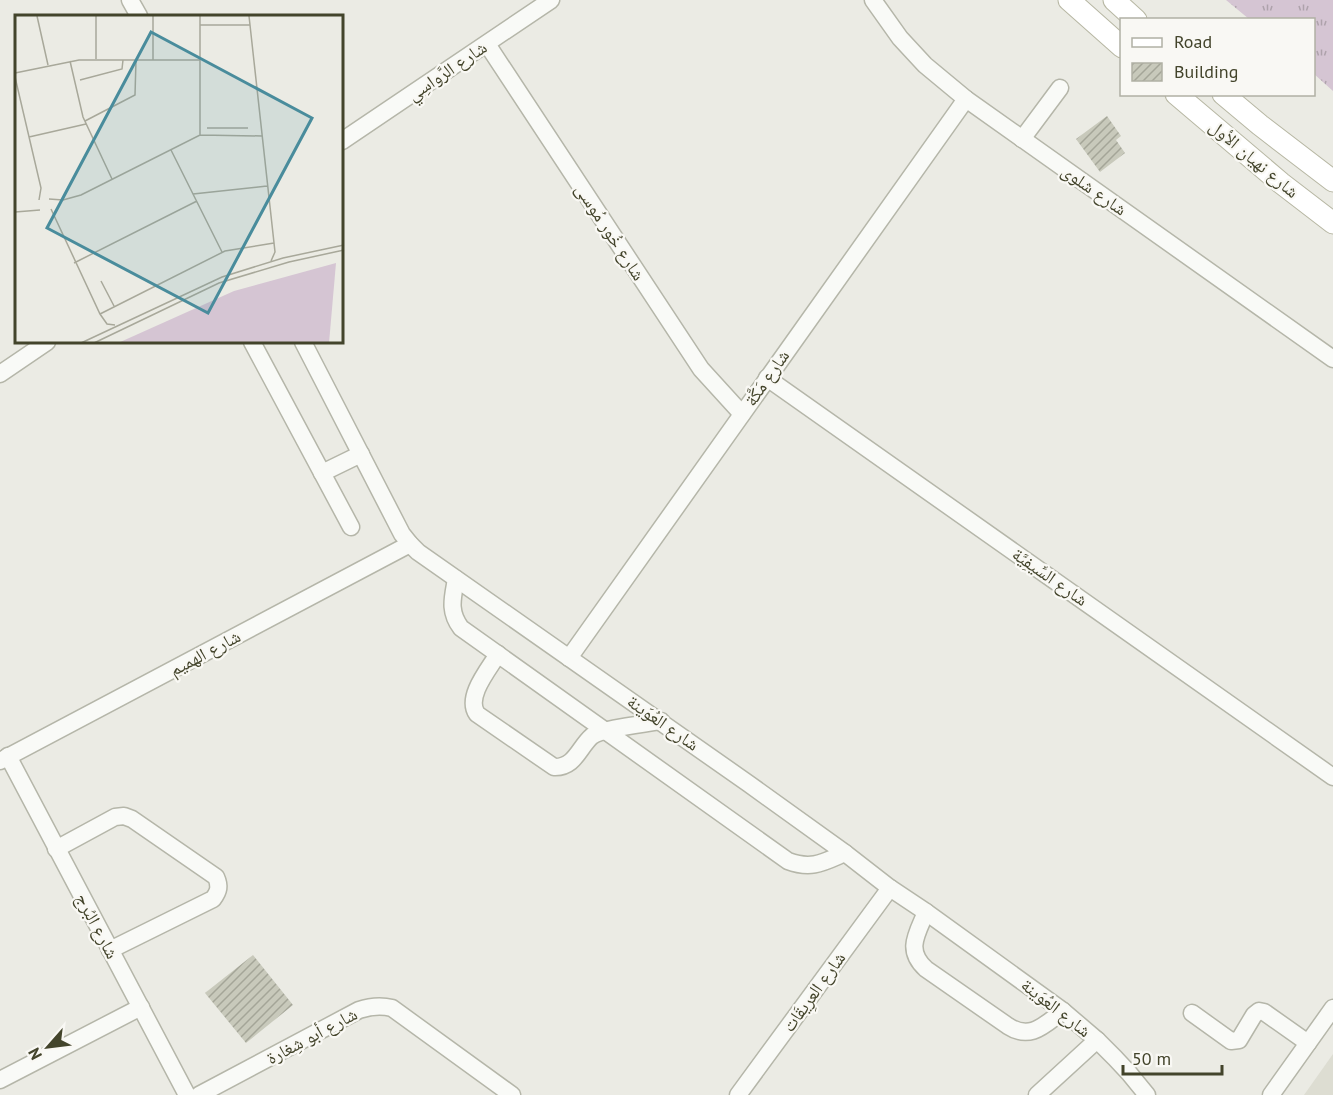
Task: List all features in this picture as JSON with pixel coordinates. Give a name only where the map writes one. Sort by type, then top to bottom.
[{"type":"main road","points":[[1069,0],[1120,45]]},
{"type":"main road","points":[[1114,0],[1134,18]]},
{"type":"main road","name":"شارع نهيان الأول","points":[[1178,96],[1281,183],[1333,223]]},
{"type":"main road","name":"شارع نهيان الأول","points":[[1225,96],[1333,181]]},
{"type":"street","points":[[130,0],[138,15]]},
{"type":"street","name":"شارع الرَّواسِي","points":[[344,140],[551,0]]},
{"type":"street","name":"شارع شلوى","points":[[873,0],[900,38],[925,65],[966,99],[1333,359]]},
{"type":"street","name":"شارع خُور مُوسى","points":[[487,44],[696,362],[713,384],[742,414]]},
{"type":"street","points":[[1022,139],[1060,88]]},
{"type":"street","name":"شارع مَكَّة","points":[[569,658],[966,99]]},
{"type":"street","points":[[0,374],[44,344]]},
{"type":"street","points":[[253,344],[351,527]]},
{"type":"street","name":"شارع العُوَينة","points":[[304,344],[402,534],[418,552],[661,722],[1063,1011],[1097,1040],[1129,1072],[1147,1095]]},
{"type":"street","name":"شارع السِّيفِيَّة","points":[[767,378],[1333,777]]},
{"type":"street","points":[[322,473],[361,454]]},
{"type":"street","name":"شارع الهميم","points":[[4,759],[410,544]]},
{"type":"street","points":[[456,579],[452,608],[456,622],[461,628],[788,861],[809,866],[845,853]]},
{"type":"street","points":[[498,654],[476,691],[473,705],[477,714],[554,767],[572,761],[592,736],[607,730],[661,722]]},
{"type":"street","name":"شارع البُرج","points":[[4,759],[56,849],[187,1095]]},
{"type":"street","points":[[56,849],[116,817],[124,816],[159,836],[216,877],[219,888],[213,899],[110,950]]},
{"type":"street","name":"شارع العرِيقَات","points":[[738,1095],[890,888]]},
{"type":"street","points":[[926,912],[914,944],[914,951],[916,958],[926,969],[1019,1032],[1037,1030],[1063,1011]]},
{"type":"street","name":"شارع أبو شِغارة","points":[[199,1095],[359,1010],[370,1006],[381,1006],[392,1008],[512,1095]]},
{"type":"street","points":[[0,1080],[141,1007]]},
{"type":"street","points":[[1271,1095],[1333,1008]]},
{"type":"street","points":[[1192,1013],[1231,1041],[1235,1041],[1239,1040],[1254,1015],[1259,1011],[1264,1012],[1308,1043]]},
{"type":"street","name":"شارع العُوَينة","points":[[1037,1095],[1097,1040]]},
{"type":"shaded area","points":[[1333,1054],[1333,1095],[1304,1095]]},
{"type":"green space","points":[[1226,0],[1333,0],[1333,91],[1315,75],[1315,18],[1248,18]]},
{"type":"building","points":[[1107,116],[1121,136],[1116,140],[1125,153],[1100,172],[1076,139]]},
{"type":"building","points":[[253,955],[293,1005],[246,1043],[205,993]]}]
